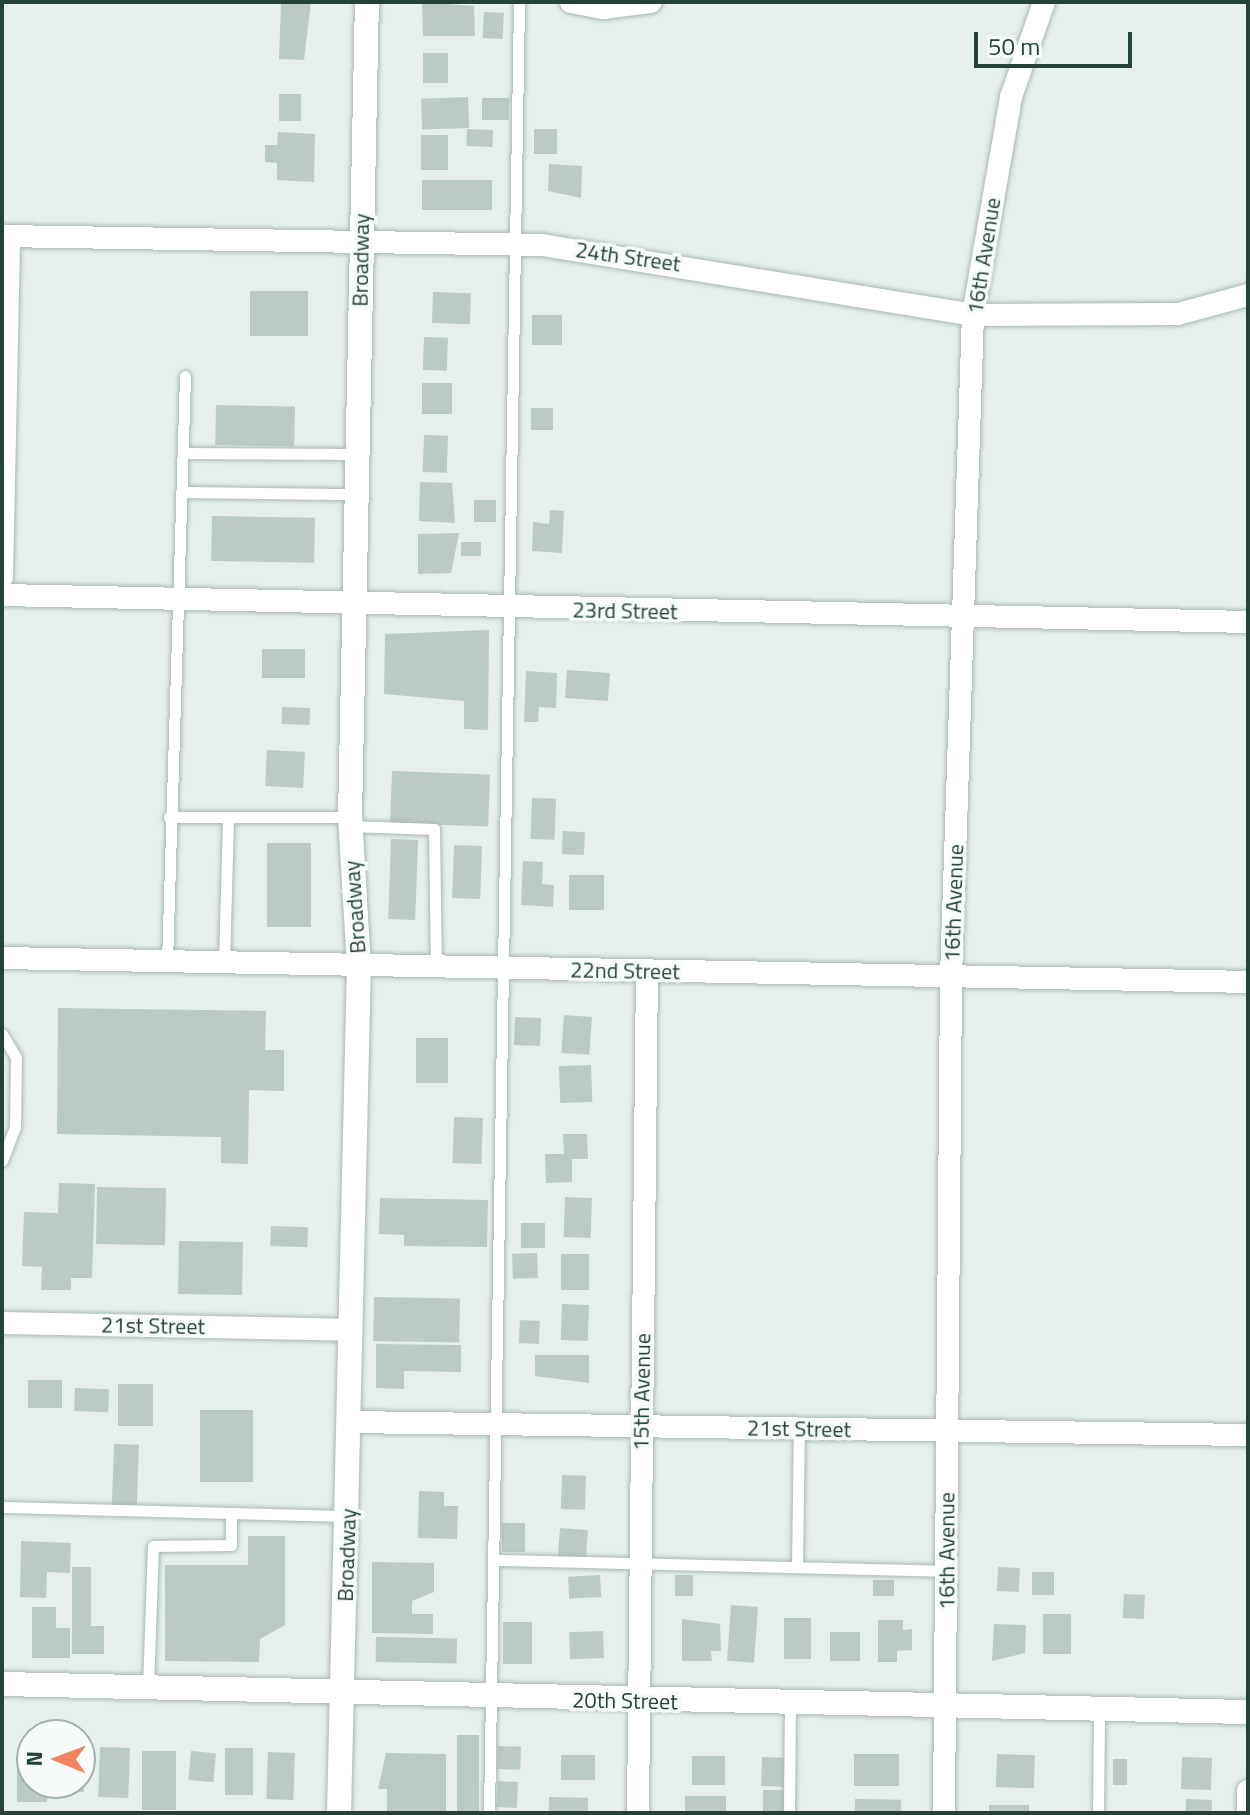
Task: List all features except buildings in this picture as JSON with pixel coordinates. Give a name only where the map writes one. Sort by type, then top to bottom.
[{"type":"main road","name":"Broadway","points":[[339,1813],[359,967],[350,822],[367,2]]},
{"type":"main road","name":"20th Street","points":[[2,1684],[945,1709],[1248,1712]]},
{"type":"street","points":[[571,2],[651,2]]},
{"type":"street","name":"16th Avenue","points":[[944,1813],[951,977],[973,315],[1011,97],[1044,2]]},
{"type":"street","name":"24th Street","points":[[5,236],[361,239],[516,244],[651,259],[973,315],[1178,314],[1248,295]]},
{"type":"street","points":[[2,577],[5,236]]},
{"type":"street","name":"23rd Street","points":[[2,595],[1248,622]]},
{"type":"street","name":"22nd Street","points":[[2,958],[1248,982]]},
{"type":"street","name":"15th Avenue","points":[[638,1813],[647,971]]},
{"type":"street","name":"21st Street","points":[[2,1323],[351,1330]]},
{"type":"street","name":"21st Street","points":[[349,1422],[1248,1435]]},
{"type":"street","points":[[1248,1791],[1248,1813]]},
{"type":"lane","points":[[489,1813],[501,1426],[519,2]]},
{"type":"lane","points":[[167,962],[169,817],[185,376]]},
{"type":"lane","points":[[183,453],[358,454]]},
{"type":"lane","points":[[182,492],[358,494]]},
{"type":"lane","points":[[169,817],[350,822],[434,829],[436,968]]},
{"type":"lane","points":[[224,964],[228,817]]},
{"type":"lane","points":[[2,1034],[16,1057],[15,1127],[2,1161]]},
{"type":"lane","points":[[797,1566],[799,1429]]},
{"type":"lane","points":[[2,1507],[348,1516]]},
{"type":"lane","points":[[148,1689],[153,1546],[231,1545],[231,1513]]},
{"type":"lane","points":[[498,1560],[947,1571]]},
{"type":"lane","points":[[789,1813],[790,1703]]},
{"type":"lane","points":[[1098,1813],[1099,1710]]}]
